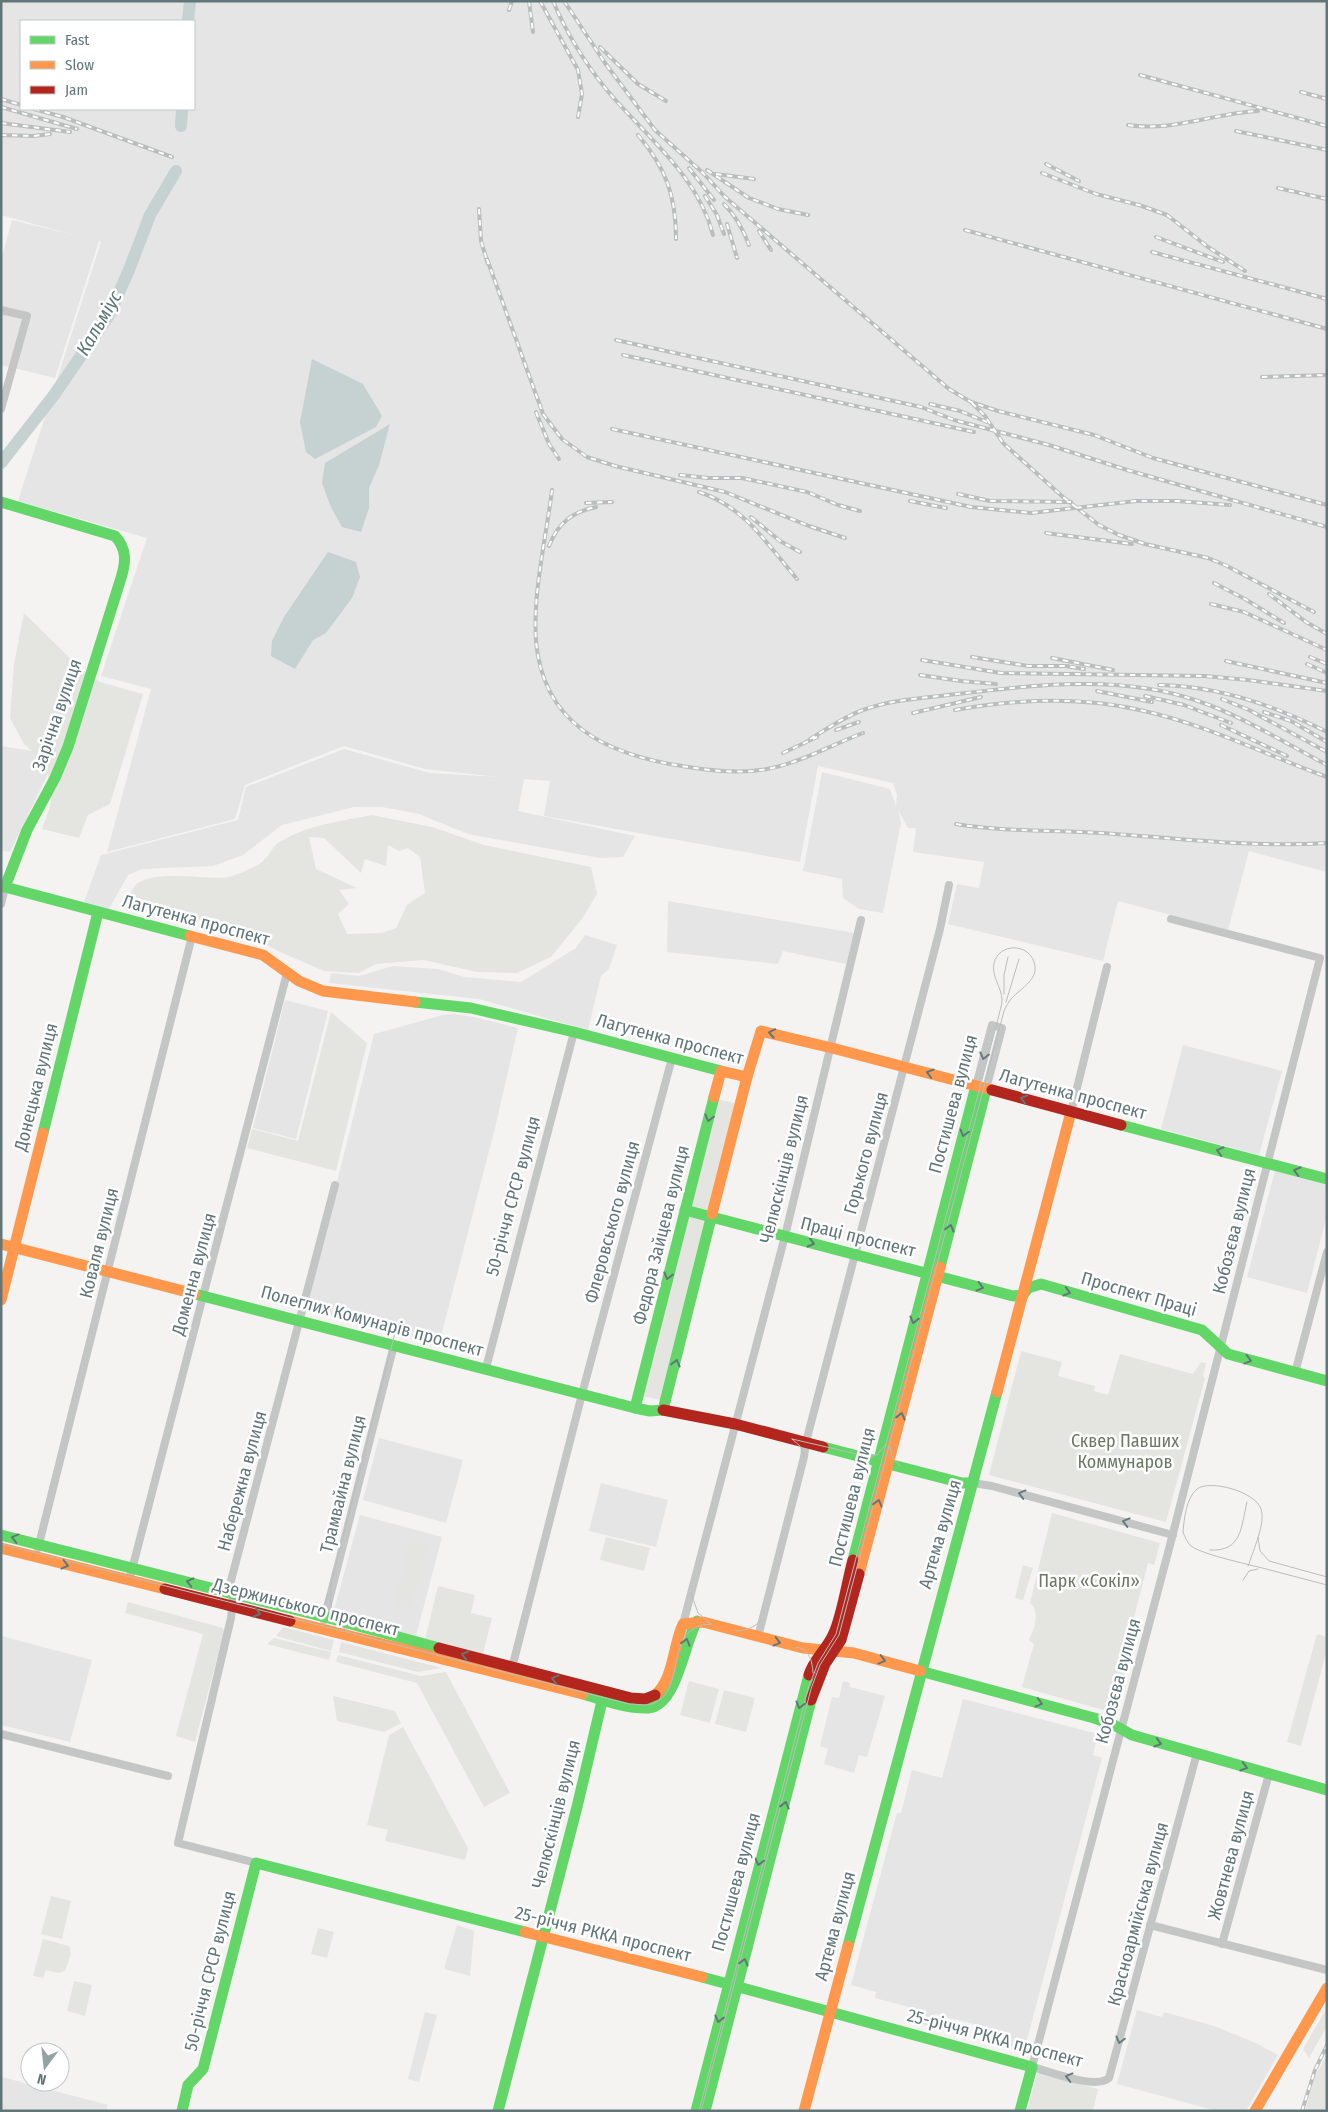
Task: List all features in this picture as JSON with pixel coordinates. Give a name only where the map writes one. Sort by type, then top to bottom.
[{"type":"street","points":[[1,310],[27,316],[1,409]]},
{"type":"street","name":"Зарічна вулиця","points":[[1,502],[115,536],[122,543],[125,552],[125,562],[121,578],[68,747],[55,778],[27,830],[1,904]]},
{"type":"street","name":"Горького вулиця","points":[[758,1637],[949,885]]},
{"type":"street","name":"Лагутенка проспект","points":[[6,888],[264,954],[272,958],[303,985],[323,991],[471,1008],[574,1032],[747,1078],[761,1032],[766,1031],[1327,1179]]},
{"type":"street","name":"Донецька вулиця","points":[[1,1300],[98,912]]},
{"type":"street","name":"Кобозєва вулиця","points":[[1032,2067],[1120,1729],[1173,1535],[1320,958],[1170,919]]},
{"type":"street","name":"Челюскінців вулиця","points":[[683,1624],[786,1236],[861,920]]},
{"type":"street","name":"Коваля вулиця","points":[[35,1557],[192,936]]},
{"type":"street","name":"Артема вулиця","points":[[804,2111],[920,1670],[1023,1294],[1107,967]]},
{"type":"street","name":"Доменна вулиця","points":[[129,1581],[287,973]]},
{"type":"street","name":"Постишева вулиця","points":[[705,2111],[732,1985],[808,1673],[812,1664],[841,1640],[888,1463],[932,1274],[981,1087],[992,1025],[1002,1028],[981,1087]]},
{"type":"street","name":"50-річчя СРСР вулиця","points":[[486,1368],[574,1032]]},
{"type":"street","name":"Флеровського вулиця","points":[[582,1394],[672,1058]]},
{"type":"street","name":"Федора Зайцева вулиця","points":[[635,1408],[721,1071]]},
{"type":"street","points":[[664,1410],[747,1078]]},
{"type":"street","name":"Набережна вулиця","points":[[178,1843],[231,1618],[233,1597],[228,1592],[335,1184]]},
{"type":"street","name":"Праці проспект","points":[[685,1210],[1013,1296],[1023,1294]]},
{"type":"street","name":"Полеглих Комунарів проспект","points":[[1,1244],[635,1408],[650,1411],[675,1410],[806,1442]]},
{"type":"street","points":[[1295,1372],[1327,1252]]},
{"type":"street","name":"Проспект Праці","points":[[1023,1294],[1028,1288],[1041,1284],[1202,1330],[1213,1338],[1220,1348],[1236,1357],[1327,1381]]},
{"type":"street","name":"Трамвайна вулиця","points":[[321,1629],[394,1345]]},
{"type":"street","points":[[512,1668],[582,1394]]},
{"type":"street","points":[[806,1442],[962,1483],[992,1486],[1173,1535]]},
{"type":"street","name":"Дзержинського проспект","points":[[1,1535],[325,1617],[512,1668],[600,1696]]},
{"type":"street","name":"Дзержинського проспект","points":[[1,1548],[321,1629],[600,1696]]},
{"type":"street","points":[[600,1696],[645,1708],[662,1702],[672,1687],[687,1637],[696,1621]]},
{"type":"street","points":[[600,1696],[645,1700],[656,1695],[664,1684],[683,1624],[696,1621],[796,1647],[851,1652],[920,1670],[1094,1718],[1114,1725],[1132,1735],[1327,1790]]},
{"type":"street","points":[[796,1647],[804,1652],[808,1660],[808,1673]]},
{"type":"street","name":"Постишева вулиця","points":[[696,2111],[814,1690],[830,1650]]},
{"type":"street","name":"Челюскінців вулиця","points":[[498,2111],[577,1807],[600,1696]]},
{"type":"street","points":[[1,1734],[168,1776]]},
{"type":"street","name":"Красноармійська вулиця","points":[[1106,2081],[1112,2071],[1197,1753]]},
{"type":"street","name":"Жовтнева вулиця","points":[[1222,1944],[1269,1774]]},
{"type":"street","name":"25-річчя РККА проспект","points":[[178,1843],[732,1985],[1086,2081],[1098,2083],[1106,2081]]},
{"type":"street","name":"50-річчя СРСР вулиця","points":[[182,2111],[188,2085],[203,2069],[256,1863]]},
{"type":"street","points":[[1150,1926],[1327,1970]]},
{"type":"street","points":[[1255,2111],[1327,1988]]},
{"type":"street","points":[[1020,2111],[1032,2067]]},
{"type":"shaded area","points":[[1,1],[1327,1],[1327,872],[1249,851],[1228,930],[1118,901],[1103,961],[948,924],[957,884],[979,888],[984,862],[913,852],[916,828],[908,828],[898,810],[901,823],[883,913],[859,909],[843,898],[842,879],[803,871],[822,772],[890,789],[896,806],[897,795],[893,783],[818,766],[800,862],[544,816],[550,781],[524,779],[518,811],[635,836],[623,857],[600,858],[468,834],[419,814],[382,807],[354,807],[282,825],[243,855],[213,866],[142,869],[128,875],[109,909],[84,902],[101,855],[238,820],[246,787],[344,749],[430,773],[500,777],[425,769],[344,746],[245,785],[235,819],[107,852],[151,689],[101,676],[147,538],[18,501],[101,242],[99,241],[55,378],[1,365],[1,260],[12,220],[74,235],[1,215]]},
{"type":"shaded area","points":[[312,359],[363,384],[382,416],[376,427],[315,459],[306,452],[300,422]]},
{"type":"shaded area","points":[[390,424],[379,465],[369,488],[369,508],[361,532],[342,527],[331,507],[322,483],[325,463]]},
{"type":"shaded area","points":[[328,552],[356,562],[360,577],[352,598],[326,633],[313,640],[295,669],[271,656],[272,641],[284,617]]},
{"type":"shaded area","points":[[1,746],[57,755],[10,852],[1,850]]},
{"type":"shaded area","points":[[668,901],[854,933],[846,964],[783,951],[778,964],[667,952]]},
{"type":"shaded area","points":[[585,935],[617,945],[609,969],[601,976],[588,1030],[479,999],[329,983],[331,973],[359,976],[393,966],[438,969],[464,977],[521,982],[576,948]]},
{"type":"shaded area","points":[[285,1000],[328,1011],[296,1139],[253,1128]]},
{"type":"shaded area","points":[[453,1014],[518,1028],[495,1128],[439,1344],[305,1310],[374,1034]]},
{"type":"shaded area","points":[[1183,1045],[1282,1071],[1259,1155],[1161,1129]]},
{"type":"shaded area","points":[[1275,1171],[1327,1184],[1327,1215],[1307,1293],[1247,1277]]},
{"type":"shaded area","points":[[379,1438],[463,1460],[446,1523],[363,1500]]},
{"type":"shaded area","points":[[601,1483],[668,1500],[656,1547],[589,1531]]},
{"type":"shaded area","points":[[360,1515],[442,1537],[416,1636],[333,1614]]},
{"type":"shaded area","points":[[1,1636],[92,1660],[70,1742],[1,1725]]},
{"type":"shaded area","points":[[843,1681],[850,1683],[850,1687],[885,1696],[867,1757],[859,1755],[854,1773],[824,1764],[828,1749],[820,1746],[832,1697],[839,1698]]},
{"type":"shaded area","points":[[963,1699],[1098,1734],[1093,1755],[1102,1758],[1024,2051],[990,2042],[993,2029],[935,2014],[931,2026],[921,2024],[924,2011],[875,1998],[876,1992],[851,1985],[897,1813],[901,1813],[912,1770],[942,1778]]},
{"type":"shaded area","points":[[457,1925],[474,1931],[470,1976],[444,1969]]},
{"type":"shaded area","points":[[1137,2010],[1162,2017],[1164,2012],[1214,2026],[1256,2043],[1278,2055],[1246,2111],[1217,2111],[1117,2084]]},
{"type":"shaded area","points":[[425,2012],[437,2015],[419,2082],[408,2079]]},
{"type":"shaded area","points":[[2,2077],[20,2082],[20,2092],[59,2092],[108,2105],[106,2111],[1,2111]]},
{"type":"green space","points":[[24,613],[80,668],[100,682],[143,694],[110,804],[88,815],[79,838],[42,829],[51,804],[47,764],[24,744],[10,718],[14,664]]},
{"type":"green space","points":[[372,815],[432,827],[484,845],[591,867],[597,894],[581,920],[551,957],[517,973],[477,972],[424,960],[376,964],[359,973],[324,971],[278,951],[243,931],[158,911],[134,903],[131,899],[134,888],[142,881],[155,877],[171,876],[229,877],[260,863],[278,843],[303,831],[325,824]],"holes":[[[309,837],[324,838],[361,873],[365,859],[386,866],[388,845],[399,851],[408,848],[420,857],[425,893],[407,905],[396,928],[382,933],[347,934],[338,914],[349,904],[339,890],[357,888],[316,869]]]},
{"type":"green space","points":[[331,1012],[367,1043],[336,1171],[247,1148],[252,1129],[298,1141]]},
{"type":"green space","points":[[718,1099],[737,1104],[709,1210],[691,1206]]},
{"type":"green space","points":[[687,1215],[707,1220],[661,1400],[641,1396]]},
{"type":"green space","name":"Сквер Павших Коммунаров","points":[[1021,1351],[1062,1362],[1058,1376],[1095,1386],[1094,1391],[1108,1395],[1120,1354],[1193,1374],[1201,1362],[1206,1363],[1203,1376],[1205,1378],[1166,1522],[989,1475]]},
{"type":"green space","name":"Парк «Сокіл»","points":[[1052,1513],[1160,1543],[1154,1565],[1148,1563],[1130,1633],[1135,1635],[1114,1713],[1022,1687],[1034,1644],[1029,1640],[1036,1616],[1030,1603]]},
{"type":"green space","points":[[606,1537],[650,1548],[644,1571],[600,1560]]},
{"type":"green space","points":[[410,1543],[426,1546],[411,1608],[395,1605]]},
{"type":"green space","points":[[1023,1565],[1033,1568],[1023,1600],[1015,1598]]},
{"type":"green space","points":[[438,1586],[475,1595],[471,1613],[492,1618],[482,1658],[424,1644]]},
{"type":"green space","points":[[128,1602],[223,1628],[224,1632],[195,1742],[176,1736],[203,1634],[125,1613]]},
{"type":"green space","points":[[283,1627],[334,1640],[331,1651],[276,1636]]},
{"type":"green space","points":[[1317,1634],[1327,1637],[1327,1650],[1301,1746],[1287,1742]]},
{"type":"green space","points":[[274,1638],[331,1652],[329,1660],[267,1644]]},
{"type":"green space","points":[[341,1642],[442,1668],[418,1672],[339,1652]]},
{"type":"green space","points":[[338,1655],[421,1676],[446,1672],[510,1793],[484,1807],[417,1683],[336,1662]]},
{"type":"green space","points":[[689,1681],[719,1689],[710,1723],[680,1715]]},
{"type":"green space","points":[[724,1690],[755,1698],[746,1732],[715,1724]]},
{"type":"green space","points":[[333,1696],[395,1711],[401,1723],[384,1732],[337,1721]]},
{"type":"green space","points":[[403,1727],[468,1848],[465,1860],[385,1841],[388,1830],[367,1825],[389,1735]]},
{"type":"green space","points":[[51,1896],[71,1901],[62,1939],[41,1934]]},
{"type":"green space","points":[[318,1928],[334,1932],[327,1958],[311,1954]]},
{"type":"green space","points":[[43,1939],[69,1946],[71,1954],[65,1971],[58,1973],[46,1970],[43,1978],[33,1976]]},
{"type":"green space","points":[[74,1981],[92,1985],[85,2016],[67,2011]]},
{"type":"green space","points":[[1327,2007],[1327,2026],[1309,2058],[1303,2049]]},
{"type":"green space","points":[[1327,2054],[1327,2111],[1305,2111],[1315,2077]]},
{"type":"green space","points":[[1039,2073],[1098,2089],[1093,2111],[1027,2111]]},
{"type":"waterway","name":"Кальміус","points":[[188,20],[190,1]]},
{"type":"waterway","name":"Кальміус","points":[[181,126],[182,110]]},
{"type":"waterway","name":"Кальміус","points":[[1,463],[54,395],[109,315],[150,215],[176,171]]},
{"type":"tram line","points":[[699,2111],[808,1689],[818,1663],[836,1634],[1002,1005],[993,968],[994,963],[997,956],[1007,949],[1020,949],[1026,951],[1031,956],[1034,962],[1034,973],[1029,983],[1007,1004],[1004,1011],[839,1635],[820,1665],[811,1689],[701,2111]]},
{"type":"tram line","points":[[1004,994],[1004,975],[1008,957]]},
{"type":"tram line","points":[[1006,1002],[1019,959]]},
{"type":"tram line","points":[[348,1631],[338,1622],[332,1610],[331,1584],[395,1333]]},
{"type":"tram line","points":[[792,1439],[870,1457],[878,1454],[886,1444]]},
{"type":"tram line","points":[[792,1439],[800,1446],[804,1457]]},
{"type":"tram line","points":[[890,1447],[892,1457],[900,1466]]},
{"type":"tram line","points":[[1248,1566],[1249,1564],[1258,1536],[1262,1522],[1261,1509],[1251,1497],[1232,1489],[1222,1486],[1203,1486],[1197,1489],[1188,1503],[1183,1527],[1183,1532],[1191,1546],[1228,1560],[1240,1563],[1252,1565],[1327,1585]]},
{"type":"tram line","points":[[1210,1550],[1221,1550],[1234,1542],[1241,1529],[1247,1502]]},
{"type":"tram line","points":[[1258,1537],[1260,1551],[1269,1561],[1327,1577]]},
{"type":"tram line","points":[[1,1544],[629,1704],[649,1705],[663,1697],[670,1686],[680,1647],[686,1636],[696,1627],[711,1624]]},
{"type":"tram line","points":[[1243,1580],[1249,1571],[1258,1569]]},
{"type":"tram line","points":[[691,1593],[698,1613],[711,1624]]},
{"type":"tram line","points":[[306,1616],[321,1609],[328,1594]]},
{"type":"tram line","points":[[736,1631],[751,1628],[762,1619]]},
{"type":"tram line","points":[[796,1647],[804,1650],[809,1656],[813,1673]]},
{"type":"railway","points":[[509,10],[512,1]]},
{"type":"railway","points":[[529,1],[533,32]]},
{"type":"railway","points":[[540,1],[578,70],[582,94],[578,117]]},
{"type":"railway","points":[[553,1],[570,36],[598,79],[683,175],[706,213],[713,235]]},
{"type":"railway","points":[[564,1],[605,63],[655,130],[703,173],[725,197],[949,389],[971,402],[998,411],[1094,435],[1153,458],[1327,505]]},
{"type":"railway","points":[[600,47],[638,84],[666,101]]},
{"type":"railway","points":[[1140,75],[1327,126]]},
{"type":"railway","points":[[1301,92],[1327,99]]},
{"type":"railway","points":[[1,99],[20,105]]},
{"type":"railway","points":[[1,107],[77,129]]},
{"type":"railway","points":[[38,110],[63,117],[172,157]]},
{"type":"railway","points":[[1128,125],[1161,126],[1258,111]]},
{"type":"railway","points":[[1,123],[70,132]]},
{"type":"railway","points":[[1236,131],[1327,150]]},
{"type":"railway","points":[[1,135],[34,136],[50,134]]},
{"type":"railway","points":[[638,135],[656,159],[668,183],[674,209],[676,239]]},
{"type":"railway","points":[[1046,164],[1079,181]]},
{"type":"railway","points":[[689,168],[714,200]]},
{"type":"railway","points":[[707,170],[749,198],[778,209],[808,215]]},
{"type":"railway","points":[[1042,173],[1096,194],[1139,205],[1167,215],[1208,247],[1245,271]]},
{"type":"railway","points":[[716,174],[754,179]]},
{"type":"railway","points":[[1278,188],[1327,199]]},
{"type":"railway","points":[[705,196],[717,215],[724,234]]},
{"type":"railway","points":[[724,204],[732,213],[749,245]]},
{"type":"railway","points":[[479,209],[481,241],[488,264]]},
{"type":"railway","points":[[727,224],[737,258]]},
{"type":"railway","points":[[965,230],[1327,329]]},
{"type":"railway","points":[[759,231],[771,250]]},
{"type":"railway","points":[[1156,237],[1223,262]]},
{"type":"railway","points":[[1152,252],[1327,299]]},
{"type":"railway","points":[[487,259],[543,414],[562,439],[587,457],[615,466],[725,492],[809,526],[845,538]]},
{"type":"railway","points":[[616,340],[921,407],[954,420],[1049,445],[1127,470],[1327,527]]},
{"type":"railway","points":[[623,355],[974,432]]},
{"type":"railway","points":[[1262,377],[1327,375]]},
{"type":"railway","points":[[972,403],[985,416],[1003,443],[1063,497],[1099,525],[1119,535],[1145,544],[1208,558],[1314,612]]},
{"type":"railway","points":[[930,404],[960,411],[987,422]]},
{"type":"railway","points":[[536,412],[549,444],[559,459]]},
{"type":"railway","points":[[612,429],[971,507],[1031,513],[1136,501],[1177,501],[1230,505]]},
{"type":"railway","points":[[680,475],[708,478],[742,478],[807,492],[838,505],[860,511]]},
{"type":"railway","points":[[552,490],[537,595],[536,637],[538,656],[546,682],[558,704],[573,722],[592,737],[614,748],[662,763],[707,770],[757,771],[803,758],[863,733]]},
{"type":"railway","points":[[699,492],[730,507],[742,517],[765,540],[797,579]]},
{"type":"railway","points":[[958,494],[990,501],[1071,502]]},
{"type":"railway","points":[[910,501],[946,508]]},
{"type":"railway","points":[[586,503],[612,502]]},
{"type":"railway","points":[[549,546],[561,525],[573,515],[596,507]]},
{"type":"railway","points":[[751,517],[780,541],[800,552]]},
{"type":"railway","points":[[1046,533],[1132,544]]},
{"type":"railway","points":[[1214,583],[1284,623]]},
{"type":"railway","points":[[1269,594],[1306,622],[1327,634]]},
{"type":"railway","points":[[1211,604],[1244,612],[1327,650]]},
{"type":"railway","points":[[972,657],[1028,666],[1066,666],[1084,669]]},
{"type":"railway","points":[[1310,657],[1327,664]]},
{"type":"railway","points":[[1052,658],[1113,670]]},
{"type":"railway","points":[[922,660],[1001,673],[1205,676],[1327,691]]},
{"type":"railway","points":[[1226,661],[1327,683]]},
{"type":"railway","points":[[1307,664],[1327,673]]},
{"type":"railway","points":[[920,675],[996,684]]},
{"type":"railway","points":[[810,739],[856,713],[874,706],[897,701],[1047,685],[1108,685],[1139,687],[1198,701],[1247,722],[1327,765]]},
{"type":"railway","points":[[1159,685],[1181,686],[1224,693],[1287,713],[1327,732]]},
{"type":"railway","points":[[1097,691],[1152,702]]},
{"type":"railway","points":[[1145,696],[1184,705],[1231,723]]},
{"type":"railway","points":[[913,713],[981,697]]},
{"type":"railway","points":[[1222,699],[1249,710],[1327,752]]},
{"type":"railway","points":[[955,710],[1002,703],[1050,701],[1073,701],[1121,706],[1191,724],[1327,777]]},
{"type":"railway","points":[[1264,712],[1291,721],[1327,742]]},
{"type":"railway","points":[[836,730],[859,722]]},
{"type":"railway","points":[[1221,725],[1287,756]]},
{"type":"railway","points":[[783,753],[817,737]]},
{"type":"railway","points":[[956,824],[974,827],[1101,833],[1242,843],[1327,843]]},
{"type":"railway","points":[[1302,2111],[1315,2070],[1327,2045]]},
{"type":"traffic: fast","points":[[1,502],[115,536],[122,546],[124,556],[121,578],[68,747],[55,778],[27,830],[5,887],[190,936]]},
{"type":"traffic: fast","points":[[43,1133],[98,912]]},
{"type":"traffic: fast","points":[[415,1002],[471,1008],[574,1032],[721,1071]]},
{"type":"traffic: fast","points":[[853,1560],[976,1086]]},
{"type":"traffic: fast","points":[[940,1267],[986,1089]]},
{"type":"traffic: fast","points":[[635,1408],[714,1097]]},
{"type":"traffic: fast","points":[[1121,1125],[1327,1179]]},
{"type":"traffic: fast","points":[[685,1210],[1013,1296],[1023,1295]]},
{"type":"traffic: fast","points":[[195,1294],[635,1408],[650,1411],[663,1410],[712,1214]]},
{"type":"traffic: fast","points":[[1023,1295],[1028,1288],[1041,1284],[1202,1330],[1228,1354],[1327,1381]]},
{"type":"traffic: fast","points":[[848,1946],[997,1392]]},
{"type":"traffic: fast","points":[[823,1447],[962,1483],[973,1483]]},
{"type":"traffic: fast","points":[[1,1535],[325,1617],[439,1648]]},
{"type":"traffic: fast","points":[[583,1694],[632,1707],[648,1708],[658,1705],[666,1697],[673,1685],[697,1621]]},
{"type":"traffic: fast","points":[[920,1671],[1094,1718],[1114,1725],[1132,1735],[1327,1790]]},
{"type":"traffic: fast","points":[[696,2111],[809,1675]]},
{"type":"traffic: fast","points":[[498,2111],[577,1807],[602,1701],[601,1696]]},
{"type":"traffic: fast","points":[[705,2111],[811,1700]]},
{"type":"traffic: fast","points":[[182,2111],[188,2085],[203,2069],[256,1863],[525,1932]]},
{"type":"traffic: fast","points":[[702,1977],[1032,2067],[1020,2111]]},
{"type":"traffic: slow","points":[[190,936],[263,955],[299,981],[323,991],[415,1002]]},
{"type":"traffic: slow","points":[[714,1097],[721,1071],[747,1077],[761,1031],[992,1090]]},
{"type":"traffic: slow","points":[[712,1214],[747,1077]]},
{"type":"traffic: slow","points":[[997,1392],[1071,1112]]},
{"type":"traffic: slow","points":[[1,1300],[43,1133]]},
{"type":"traffic: slow","points":[[1,1244],[195,1294]]},
{"type":"traffic: slow","points":[[859,1574],[940,1267]]},
{"type":"traffic: slow","points":[[1,1548],[165,1589]]},
{"type":"traffic: slow","points":[[290,1621],[583,1694]]},
{"type":"traffic: slow","points":[[655,1695],[670,1671],[683,1624],[703,1622],[803,1648],[854,1653],[920,1671]]},
{"type":"traffic: slow","points":[[525,1932],[702,1977]]},
{"type":"traffic: slow","points":[[804,2111],[848,1946]]},
{"type":"traffic: slow","points":[[1255,2111],[1327,1988]]},
{"type":"traffic: jam","points":[[992,1090],[1121,1125]]},
{"type":"traffic: jam","points":[[663,1410],[735,1424],[823,1447]]},
{"type":"traffic: jam","points":[[809,1675],[836,1627],[853,1560]]},
{"type":"traffic: jam","points":[[811,1700],[825,1664],[841,1640],[859,1574]]},
{"type":"traffic: jam","points":[[165,1589],[290,1621]]},
{"type":"traffic: jam","points":[[439,1648],[631,1698],[645,1699],[655,1695]]}]
